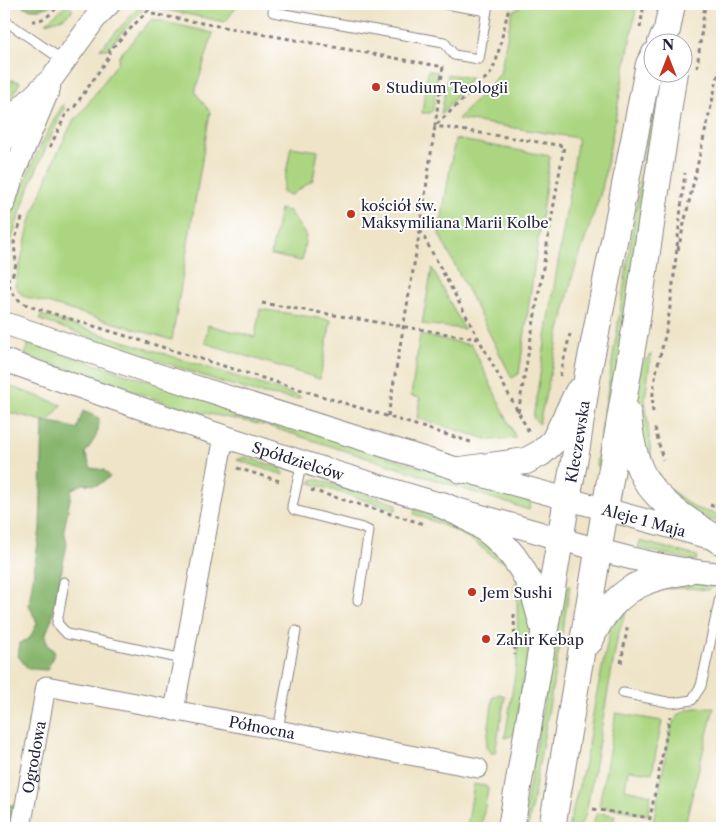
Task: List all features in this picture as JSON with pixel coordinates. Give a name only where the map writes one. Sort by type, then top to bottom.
[{"type":"main road","points":[[667,32],[672,4]]},
{"type":"main road","name":"Kleczewska","points":[[511,828],[588,373],[645,82]]},
{"type":"main road","points":[[552,828],[626,378],[684,82]]},
{"type":"main road","points":[[461,470],[526,461],[541,453],[554,441],[588,373]]},
{"type":"main road","points":[[626,378],[632,447],[644,477],[651,489],[661,498],[721,541]]},
{"type":"main road","points":[[434,515],[469,517],[505,545],[530,583],[545,634]]},
{"type":"main road","points":[[578,674],[593,633],[606,611],[644,582],[686,571]]},
{"type":"street","points":[[4,140],[20,109],[59,69],[97,16],[109,4]]},
{"type":"street","points":[[14,206],[13,174],[59,69]]},
{"type":"street","points":[[4,323],[155,374],[461,470],[567,499]]},
{"type":"street","name":"Spółdzielców","points":[[4,360],[302,461],[434,515],[560,539],[598,550]]},
{"type":"street","points":[[174,711],[224,436]]},
{"type":"street","name":"Aleje 1 Maja","points":[[567,499],[721,541]]},
{"type":"street","points":[[598,550],[686,571],[722,574]]},
{"type":"street","name":"Północna","points":[[46,686],[478,768]]},
{"type":"street","name":"Ogrodowa","points":[[21,828],[46,686]]},
{"type":"lane","points":[[274,4],[273,12],[444,42],[454,55],[478,59],[487,8],[445,4]]},
{"type":"lane","points":[[4,20],[59,69]]},
{"type":"lane","points":[[302,461],[292,506],[294,510],[369,531],[358,600]]},
{"type":"lane","points":[[64,582],[57,623],[67,634],[183,659]]},
{"type":"lane","points":[[624,692],[672,703],[692,700],[701,686],[722,588]]},
{"type":"lane","points":[[278,730],[296,631]]},
{"type":"path","points":[[28,21],[44,19],[60,4]]},
{"type":"path","points":[[47,152],[67,112],[73,109],[109,57],[110,50],[154,4]]},
{"type":"path","points":[[435,126],[489,76],[496,62],[509,5],[513,4]]},
{"type":"path","points":[[694,45],[706,4]]},
{"type":"path","points":[[152,14],[452,69]]},
{"type":"path","points":[[674,266],[722,58]]},
{"type":"path","points":[[388,416],[420,230],[443,67]]},
{"type":"path","points":[[480,74],[489,76]]},
{"type":"path","points":[[435,126],[564,146],[518,414]]},
{"type":"path","points":[[653,416],[652,399],[659,355],[669,316],[685,172]]},
{"type":"path","points":[[14,206],[16,264],[13,274],[6,277],[9,288],[22,303],[480,445]]},
{"type":"path","points":[[420,230],[518,414],[533,437]]},
{"type":"path","points":[[262,304],[478,339]]},
{"type":"path","points":[[654,424],[665,467]]},
{"type":"path","points":[[219,460],[234,467],[296,486],[434,515]]},
{"type":"path","points":[[514,605],[514,662]]},
{"type":"path","points":[[621,663],[629,616]]},
{"type":"path","points":[[648,828],[672,703]]},
{"type":"path","points":[[593,809],[650,818]]},
{"type":"path","points":[[719,828],[722,816]]},
{"type":"green space","points":[[19,4],[53,4],[36,9],[27,8]]},
{"type":"green space","points":[[67,4],[73,10],[63,18],[46,23]]},
{"type":"green space","points":[[142,4],[148,4],[107,49],[100,49]]},
{"type":"green space","points":[[169,4],[239,4],[225,22],[162,9]]},
{"type":"green space","points":[[525,4],[637,4],[602,189],[572,278],[539,424],[533,418],[578,138],[458,119],[500,74],[512,12]]},
{"type":"green space","points":[[152,19],[213,33],[195,92],[210,112],[172,340],[23,296],[15,286],[30,222],[55,158],[74,119],[79,116],[118,62],[119,56]]},
{"type":"green space","points":[[4,47],[8,54],[8,61],[4,76]]},
{"type":"green space","points":[[428,70],[438,72],[433,110],[430,113],[422,113]]},
{"type":"green space","points":[[448,74],[471,78],[441,115]]},
{"type":"green space","points":[[11,80],[20,82],[4,114],[4,94]]},
{"type":"green space","points":[[656,82],[662,82],[602,467],[596,466]]},
{"type":"green space","points":[[63,104],[64,109],[31,184],[17,222],[6,261],[4,261],[10,224],[25,180],[44,138]]},
{"type":"green space","points":[[455,139],[550,156],[519,374],[512,378],[439,234]]},
{"type":"green space","points":[[291,147],[318,151],[313,180],[291,195],[282,193]]},
{"type":"green space","points":[[280,209],[289,211],[306,236],[302,261],[271,255]]},
{"type":"green space","points":[[432,268],[464,329],[422,324]]},
{"type":"green space","points":[[260,309],[331,320],[320,379],[205,343],[208,325],[255,337]]},
{"type":"green space","points":[[41,315],[301,397],[296,399],[259,393],[221,382],[40,320]]},
{"type":"green space","points":[[420,335],[472,345],[516,438],[490,440],[417,418],[420,398],[411,396]]},
{"type":"green space","points":[[29,343],[531,502],[529,510],[268,426],[185,409],[25,355]]},
{"type":"green space","points":[[651,354],[645,399],[652,474],[636,421],[637,391],[641,365]]},
{"type":"green space","points":[[4,384],[62,405],[51,418],[43,421],[4,411]]},
{"type":"green space","points":[[83,411],[99,418],[96,437],[85,453],[91,468],[104,470],[110,477],[98,485],[83,484],[72,489],[64,530],[67,544],[52,618],[45,636],[48,645],[55,652],[47,670],[28,669],[18,656],[20,643],[30,638],[37,623],[29,605],[40,529],[43,421],[77,429]]},
{"type":"green space","points":[[245,457],[281,468],[284,475],[237,460]]},
{"type":"green space","points":[[316,479],[397,504],[396,510],[310,483]]},
{"type":"green space","points":[[668,488],[695,508],[722,516],[722,524],[690,510]]},
{"type":"green space","points":[[415,509],[449,522],[479,538],[507,561],[490,555],[473,541],[457,532],[414,514]]},
{"type":"green space","points":[[640,541],[697,556],[696,561],[638,548]]},
{"type":"green space","points":[[519,579],[532,624],[514,735],[505,738],[518,654],[517,597],[515,588]]},
{"type":"green space","points":[[685,582],[715,586],[707,590],[690,588],[649,589]]},
{"type":"green space","points":[[564,585],[570,586],[528,828],[522,828]]},
{"type":"green space","points":[[630,601],[618,635],[586,814],[579,828],[568,828],[585,763],[610,630]]},
{"type":"green space","points":[[499,694],[505,696],[495,753],[491,753],[486,748],[493,697]]},
{"type":"green space","points":[[714,707],[684,828],[652,828],[671,727],[683,712],[694,708]]},
{"type":"green space","points":[[616,713],[662,721],[652,773],[628,770],[625,789],[651,795],[648,815],[599,806]]},
{"type":"green space","points":[[474,784],[486,786],[488,789],[481,828],[467,828]]},
{"type":"green space","points":[[14,804],[9,828],[4,828],[4,807]]},
{"type":"green space","points":[[597,813],[615,815],[612,828],[591,828]]},
{"type":"place","name":"Studium Teologii","points":[[376,87]]},
{"type":"place","name":"kościół św. Maksymiliana Marii Kolbe","points":[[351,214]]},
{"type":"place","name":"Jem Sushi","points":[[472,592]]},
{"type":"place","name":"Zahir Kebap","points":[[486,639]]}]
